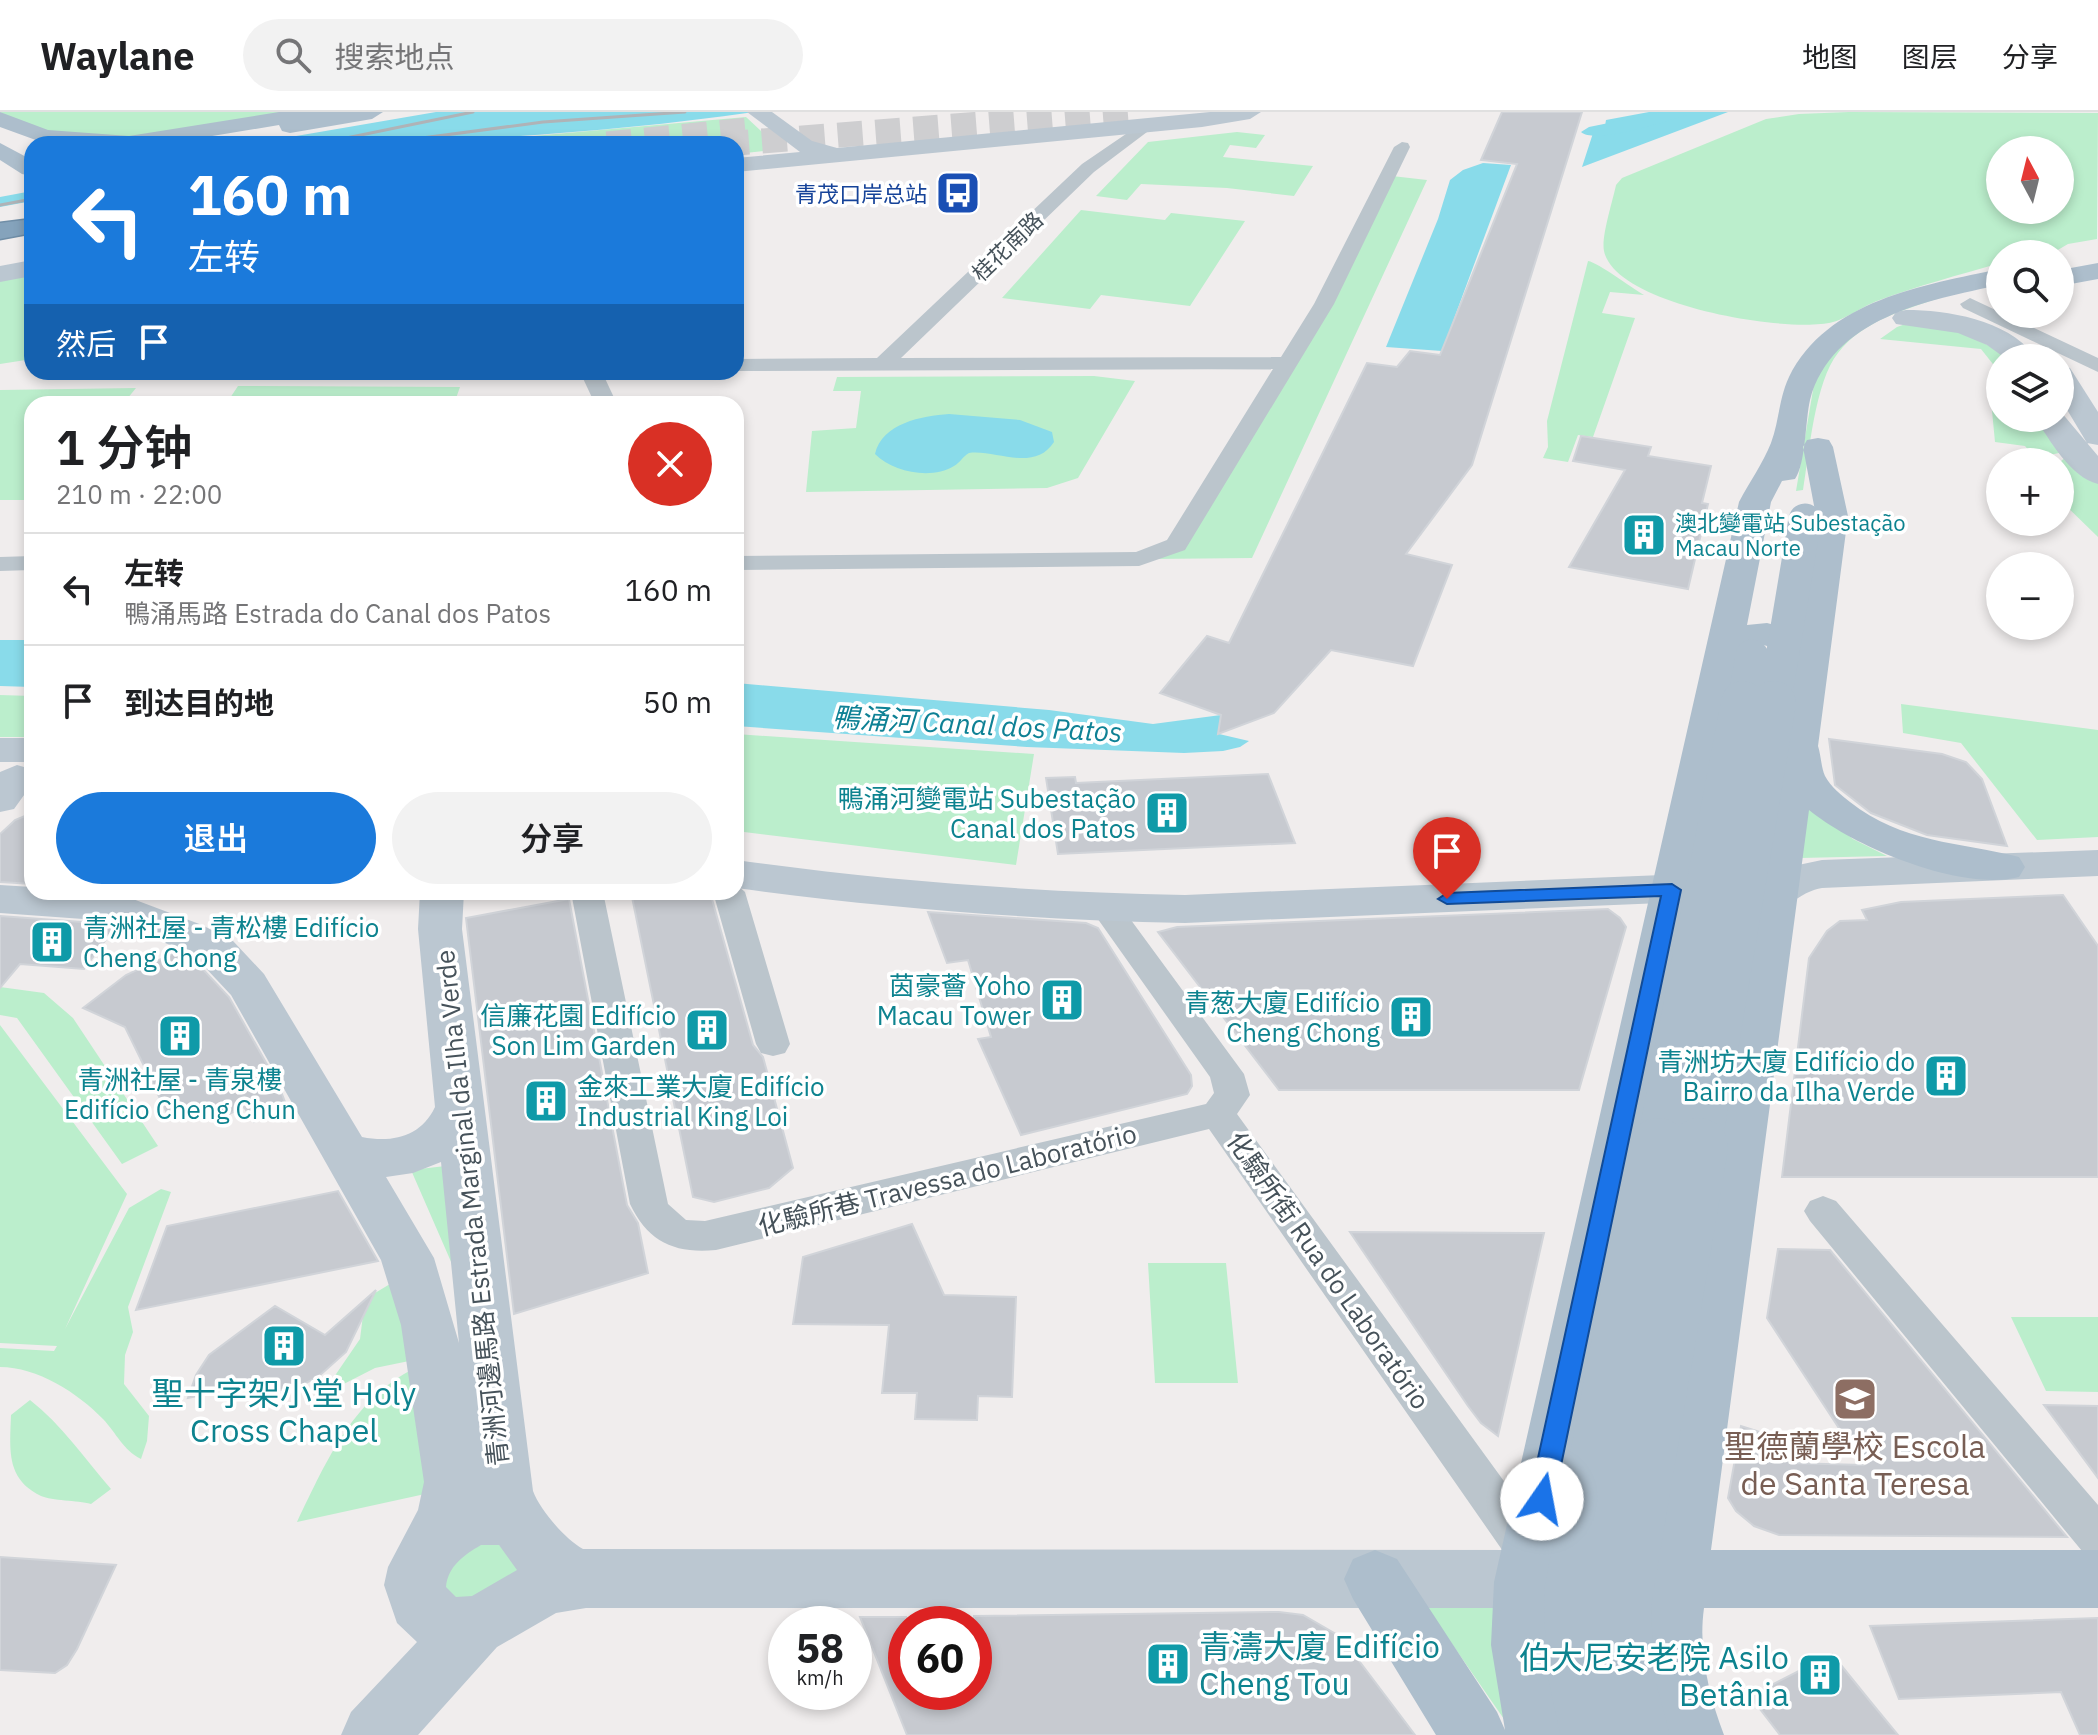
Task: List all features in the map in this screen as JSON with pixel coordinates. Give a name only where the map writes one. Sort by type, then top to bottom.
[{"type":"highway","points":[[0,231],[24,227]]},
{"type":"highway","points":[[0,244],[24,240]]},
{"type":"main road","points":[[171,136],[320,112]]},
{"type":"main road","points":[[229,136],[372,112]]},
{"type":"main road","name":"桂花南路","points":[[1141,129],[1250,112]]},
{"type":"main road","name":"桂花南路","points":[[744,164],[1238,120],[1278,113]]},
{"type":"main road","points":[[761,114],[804,146],[834,156]]},
{"type":"main road","points":[[0,120],[44,136]]},
{"type":"main road","points":[[0,120],[18,161]]},
{"type":"main road","points":[[780,160],[800,153],[804,146]]},
{"type":"main road","points":[[2074,262],[2098,258]]},
{"type":"main road","points":[[0,274],[24,270]]},
{"type":"main road","points":[[2074,275],[2098,271]]},
{"type":"main road","points":[[1691,1735],[1671,1658],[1671,1616],[1832,516],[1810,436],[1804,377],[1818,355],[1839,335],[1865,318],[1897,304],[1986,281]]},
{"type":"main road","points":[[1832,382],[1857,349],[1880,331],[1906,318],[1986,295]]},
{"type":"main road","points":[[1970,300],[1977,314],[2022,344]]},
{"type":"main road","points":[[1906,318],[1938,320],[1968,327],[2003,344]]},
{"type":"main road","points":[[2076,380],[2098,436]]},
{"type":"main road","points":[[2062,432],[2098,474]]},
{"type":"main road","points":[[2071,432],[2098,448]]},
{"type":"main road","points":[[1590,1735],[1574,1664],[1573,1593],[1810,436]]},
{"type":"main road","points":[[1539,1735],[1523,1645],[1528,1566],[1552,1449],[1755,502],[1810,436]]},
{"type":"main road","points":[[1640,1735],[1625,1679],[1622,1604],[1792,518]]},
{"type":"main road","points":[[1717,680],[1739,643],[1758,634],[1789,641],[1812,656]]},
{"type":"main road","points":[[1700,756],[1723,773],[1757,781],[1774,775],[1783,766],[1800,736]]},
{"type":"main road","points":[[1800,736],[1798,757],[1810,785],[1822,799],[1856,825],[1926,855],[2004,867]]},
{"type":"main road","points":[[744,852],[930,878],[1055,886],[1181,888],[1609,872],[1656,863],[1672,851],[1683,837]]},
{"type":"main road","points":[[744,875],[925,899],[1185,909],[1698,889],[1739,881],[1768,864],[1784,846]]},
{"type":"main road","points":[[1777,894],[1790,880],[1801,876],[2098,863]]},
{"type":"main road","points":[[0,899],[117,907],[186,935],[217,952],[248,985],[407,1258],[428,1325],[454,1482],[446,1517],[459,1598],[380,1730]]},
{"type":"main road","name":"青洲河邊馬路 Estrada Marginal da Ilha Verde","points":[[442,900],[440,929],[503,1491],[525,1533]]},
{"type":"main road","points":[[1630,1086],[1654,1021],[1671,1011],[1687,1009],[1707,1012],[1736,1026],[1755,1045]]},
{"type":"main road","points":[[346,1151],[362,1159],[405,1157],[443,1136],[455,1122],[460,1107]]},
{"type":"main road","points":[[1602,1214],[1622,1238],[1652,1255],[1698,1257],[1737,1166]]},
{"type":"main road","points":[[1552,1449],[1555,1481],[1571,1515],[1598,1545],[1634,1567],[1677,1579]]},
{"type":"main road","points":[[459,1598],[440,1536],[459,1524],[479,1518],[498,1517],[525,1533],[543,1556],[562,1571],[586,1579]]},
{"type":"main road","points":[[459,1598],[526,1594],[536,1577],[539,1560],[525,1533]]},
{"type":"main road","points":[[459,1598],[543,1588],[586,1579],[1375,1579],[1528,1566],[1677,1579],[2098,1579]]},
{"type":"main road","points":[[1375,1579],[1474,1735]]},
{"type":"street","name":"桂花南路","points":[[883,364],[1088,168],[1141,129]]},
{"type":"street","points":[[744,563],[1139,559],[1176,545],[1324,304],[1402,147]]},
{"type":"street","points":[[1970,300],[2098,366]]},
{"type":"street","points":[[744,365],[1287,363]]},
{"type":"street","points":[[0,564],[24,563]]},
{"type":"street","name":"化驗所巷 Travessa do Laboratório","points":[[589,900],[649,1204],[661,1224],[676,1232],[695,1236],[716,1235],[1218,1114]]},
{"type":"street","points":[[731,900],[773,1044]]},
{"type":"street","name":"化驗所街 Rua do Laboratório","points":[[1106,908],[1227,1074],[1232,1095],[1218,1114],[1528,1566]]},
{"type":"street","points":[[1823,1211],[2098,1537]]},
{"type":"green space","points":[[0,112],[317,112],[168,136],[44,136]]},
{"type":"green space","points":[[1849,112],[2098,113],[2097,239],[2074,243],[2074,240],[1986,240],[1986,267],[1872,303],[1837,321],[1811,325],[1780,324],[1706,311],[1638,287],[1615,270],[1604,251],[1604,245],[1616,185],[1622,178],[1766,119]]},
{"type":"green space","points":[[746,117],[776,145],[764,151],[744,153],[744,136],[533,136]]},
{"type":"green space","points":[[1237,132],[1265,135],[1256,148],[1230,145],[1223,157],[1313,166],[1294,196],[1227,188],[1141,184],[1127,200],[1096,196],[1148,142]]},
{"type":"green space","points":[[1392,176],[1427,180],[1252,558],[1151,559],[1184,547]]},
{"type":"green space","points":[[1081,210],[1165,220],[1171,213],[1245,221],[1190,306],[1101,295],[1090,309],[1002,298]]},
{"type":"green space","points":[[1588,261],[1644,295],[1610,292],[1602,313],[1635,318],[1593,437],[1578,435],[1568,462],[1543,458],[1548,447],[1547,421]]},
{"type":"green space","points":[[24,271],[24,360],[0,364],[0,276]]},
{"type":"green space","points":[[1940,298],[1871,325],[1838,353],[1830,365],[1818,399],[1803,490],[1796,491],[1814,384],[1829,354],[1845,340],[1895,309]]},
{"type":"green space","points":[[1911,322],[1939,322],[1986,344],[1986,355],[1981,349],[1880,339]]},
{"type":"green space","points":[[1094,376],[1135,381],[1078,478],[1047,488],[806,492],[812,431],[856,428],[861,391],[833,391],[837,377]]},
{"type":"green space","points":[[238,386],[460,387],[457,396],[231,396]]},
{"type":"green space","points":[[136,388],[130,396],[24,396],[24,500],[0,500],[0,390]]},
{"type":"green space","points":[[1994,432],[2052,432],[2064,446],[2027,448],[1995,442]]},
{"type":"green space","points":[[2074,461],[2098,483],[2098,537],[2074,514]]},
{"type":"green space","points":[[0,695],[24,696],[24,737],[0,737]]},
{"type":"green space","points":[[1901,704],[2098,730],[2098,837],[2037,840],[1961,743],[1903,733]]},
{"type":"green space","points":[[744,735],[1034,754],[1016,865],[744,832]]},
{"type":"green space","points":[[1807,802],[1853,839],[1887,856],[1800,858]]},
{"type":"green space","points":[[0,987],[44,993],[73,1018],[158,1146],[122,1164],[17,1018],[0,1015]]},
{"type":"green space","points":[[0,1025],[127,1194],[65,1329],[129,1208],[161,1189],[171,1192],[128,1307],[133,1332],[125,1355],[124,1384],[149,1416],[147,1441],[141,1459],[125,1446],[93,1409],[69,1391],[28,1371],[0,1367],[0,1348],[54,1351],[57,1346],[0,1343]]},
{"type":"green space","points":[[454,1165],[459,1280],[411,1170]]},
{"type":"green space","points":[[1148,1263],[1226,1263],[1238,1383],[1155,1383]]},
{"type":"green space","points":[[390,1284],[414,1360],[375,1368],[332,1390],[334,1377],[360,1339],[365,1299]]},
{"type":"green space","points":[[2011,1317],[2098,1317],[2098,1392],[2046,1391]]},
{"type":"green space","points":[[421,1365],[425,1494],[297,1522],[332,1452],[360,1411],[398,1378]]},
{"type":"green space","points":[[30,1400],[63,1431],[111,1489],[91,1504],[41,1496],[29,1489],[15,1472],[11,1451],[11,1415]]},
{"type":"green space","points":[[484,1529],[524,1571],[447,1610],[433,1563]]},
{"type":"green space","points":[[1510,1598],[1515,1735],[1423,1602]]},
{"type":"water","points":[[436,112],[754,112],[518,136],[296,136]]},
{"type":"water","points":[[1649,112],[1728,112],[1582,167],[1595,127],[1605,126],[1606,120]]},
{"type":"water","points":[[1483,163],[1511,165],[1442,351],[1386,347],[1438,219],[1450,180],[1463,170]]},
{"type":"water","points":[[949,414],[1020,420],[1052,432],[1054,442],[1046,451],[1025,458],[969,453],[954,466],[934,473],[902,469],[875,454],[879,443],[894,428],[916,419]]},
{"type":"water","points":[[0,640],[24,640],[24,687],[0,686]]},
{"type":"water","points":[[744,684],[1049,710],[1153,724],[1221,715],[1219,734],[1249,741],[1223,751],[1184,753],[1027,747],[744,727]]},
{"type":"building","points":[[1502,112],[1582,112],[1472,465],[1406,554],[1452,565],[1413,666],[1331,650],[1274,713],[1218,734],[1221,715],[1160,693],[1207,636],[1229,643],[1367,363],[1397,367],[1410,351],[1440,355],[1517,164],[1481,160]]},
{"type":"building","name":"澳北變電站 Subestação Macau Norte","points":[[1581,436],[1651,447],[1648,456],[1711,466],[1702,503],[1708,504],[1688,589],[1569,567],[1625,470],[1573,461]]},
{"type":"building","points":[[1829,739],[1942,754],[1966,762],[1982,779],[2007,846],[1927,835],[1871,813],[1835,785]]},
{"type":"building","name":"鴨涌河變電站 Subestação Canal dos Patos","points":[[1268,774],[1295,843],[1058,854],[1046,778],[1075,777],[1076,783]]},
{"type":"building","points":[[24,816],[24,884],[0,882],[0,834]]},
{"type":"building","name":"青洲坊大廈 Edifício do Bairro da Ilha Verde","points":[[2063,895],[2098,946],[2098,1177],[1782,1177],[1809,958],[1827,931],[1840,921],[1867,920],[1862,910],[1901,902]]},
{"type":"building","points":[[569,900],[627,1205],[638,1223],[648,1273],[514,1314],[466,918]]},
{"type":"building","name":"信廉花園 Edifício Son Lim Garden","points":[[633,900],[712,900],[753,1045],[763,1057],[793,1168],[769,1188],[714,1202],[693,1197]]},
{"type":"building","name":"青葱大廈 Edifício Cheng Chong","points":[[1608,909],[1626,927],[1579,1090],[1279,1090],[1158,932],[1177,927]]},
{"type":"building","name":"茵豪薈 Yoho Macau Tower","points":[[928,912],[1086,923],[1098,928],[1191,1075],[1192,1086],[1187,1094],[1021,1135],[978,1039],[991,1037],[968,960],[947,963]]},
{"type":"building","name":"青洲社屋 - 青松樓 Edifício Cheng Chong","points":[[0,916],[116,926],[84,969],[20,964],[0,988]]},
{"type":"building","name":"青洲社屋 - 青泉樓 Edifício Cheng Chun","points":[[176,952],[199,965],[229,997],[278,1084],[287,1107],[254,1122],[244,1107],[229,1114],[226,1110],[212,1115],[209,1110],[201,1114],[197,1108],[183,1113],[179,1108],[167,1113],[125,1027],[83,1008],[126,975]]},
{"type":"building","points":[[338,1191],[378,1261],[136,1310],[167,1226]]},
{"type":"building","points":[[912,1224],[944,1295],[1016,1297],[1012,1397],[978,1396],[977,1420],[915,1419],[917,1393],[882,1393],[889,1325],[793,1324],[803,1257]]},
{"type":"building","points":[[1350,1232],[1544,1233],[1498,1436],[1481,1423],[1468,1406]]},
{"type":"building","name":"聖德蘭學校 Escola de Santa Teresa","points":[[1778,1249],[1830,1250],[2067,1537],[1779,1535],[1754,1526],[1736,1511],[1728,1498],[1741,1426],[1789,1441],[1789,1463],[1863,1465],[1767,1318]]},
{"type":"building","name":"聖十字架小堂 Holy Cross Chapel","points":[[376,1290],[346,1352],[318,1377],[298,1387],[275,1391],[238,1388],[188,1398],[196,1375],[209,1355],[275,1306],[325,1335]]},
{"type":"building","points":[[2044,1405],[2098,1406],[2098,1478]]},
{"type":"building","points":[[0,1557],[116,1565],[77,1649],[67,1665],[55,1673],[0,1670]]},
{"type":"building","name":"青濤大廈 Edifício Cheng Tou","points":[[1279,1612],[1303,1615],[1341,1637],[1415,1735],[907,1735],[897,1710],[992,1710],[992,1616]]},
{"type":"building","name":"青濤大廈 Edifício Cheng Tou","points":[[872,1617],[888,1617],[888,1687],[872,1647]]},
{"type":"building","points":[[2098,1618],[2098,1735],[2080,1735],[2061,1692],[1899,1699],[1870,1626]]},
{"type":"building","name":"伯大尼安老院 Asilo Betânia","points":[[1832,1654],[1898,1735],[1780,1735],[1750,1696]]},
{"type":"waterway","name":"鴨涌河 Canal dos Patos","points":[[1589,132],[1634,125],[1681,112]]},
{"type":"waterway","points":[[0,202],[24,198]]},
{"type":"tunnel","points":[[744,142],[1135,112]]},
{"type":"tunnel","points":[[686,136],[756,129]]},
{"type":"railway","points":[[356,136],[473,112]]},
{"type":"railway","points":[[437,136],[543,122],[685,112]]},
{"type":"railway","points":[[0,205],[24,200]]},
{"type":"place","name":"青茂口岸总站","points":[[958,193]]},
{"type":"place","name":"澳北變電站 Subestação Macau Norte","points":[[1644,535]]},
{"type":"place","name":"鴨涌河變電站 Subestação Canal dos Patos","points":[[1167,813]]},
{"type":"place","name":"青洲社屋 - 青松樓 Edifício Cheng Chong","points":[[52,942]]},
{"type":"place","name":"茵豪薈 Yoho Macau Tower","points":[[1062,1000]]},
{"type":"place","name":"青葱大廈 Edifício Cheng Chong","points":[[1411,1017]]},
{"type":"place","name":"信廉花園 Edifício Son Lim Garden","points":[[707,1030]]},
{"type":"place","name":"青洲社屋 - 青泉樓 Edifício Cheng Chun","points":[[180,1036]]},
{"type":"place","name":"青洲坊大廈 Edifício do Bairro da Ilha Verde","points":[[1946,1076]]},
{"type":"place","name":"金來工業大廈 Edifício Industrial King Loi","points":[[546,1101]]},
{"type":"place","name":"聖十字架小堂 Holy Cross Chapel","points":[[284,1346]]},
{"type":"place","name":"聖德蘭學校 Escola de Santa Teresa","points":[[1855,1399]]},
{"type":"place","name":"青濤大廈 Edifício Cheng Tou","points":[[1168,1664]]},
{"type":"place","name":"伯大尼安老院 Asilo Betânia","points":[[1820,1675]]},
{"type":"route","points":[[1447,899],[1672,890],[1542,1499]]}]
